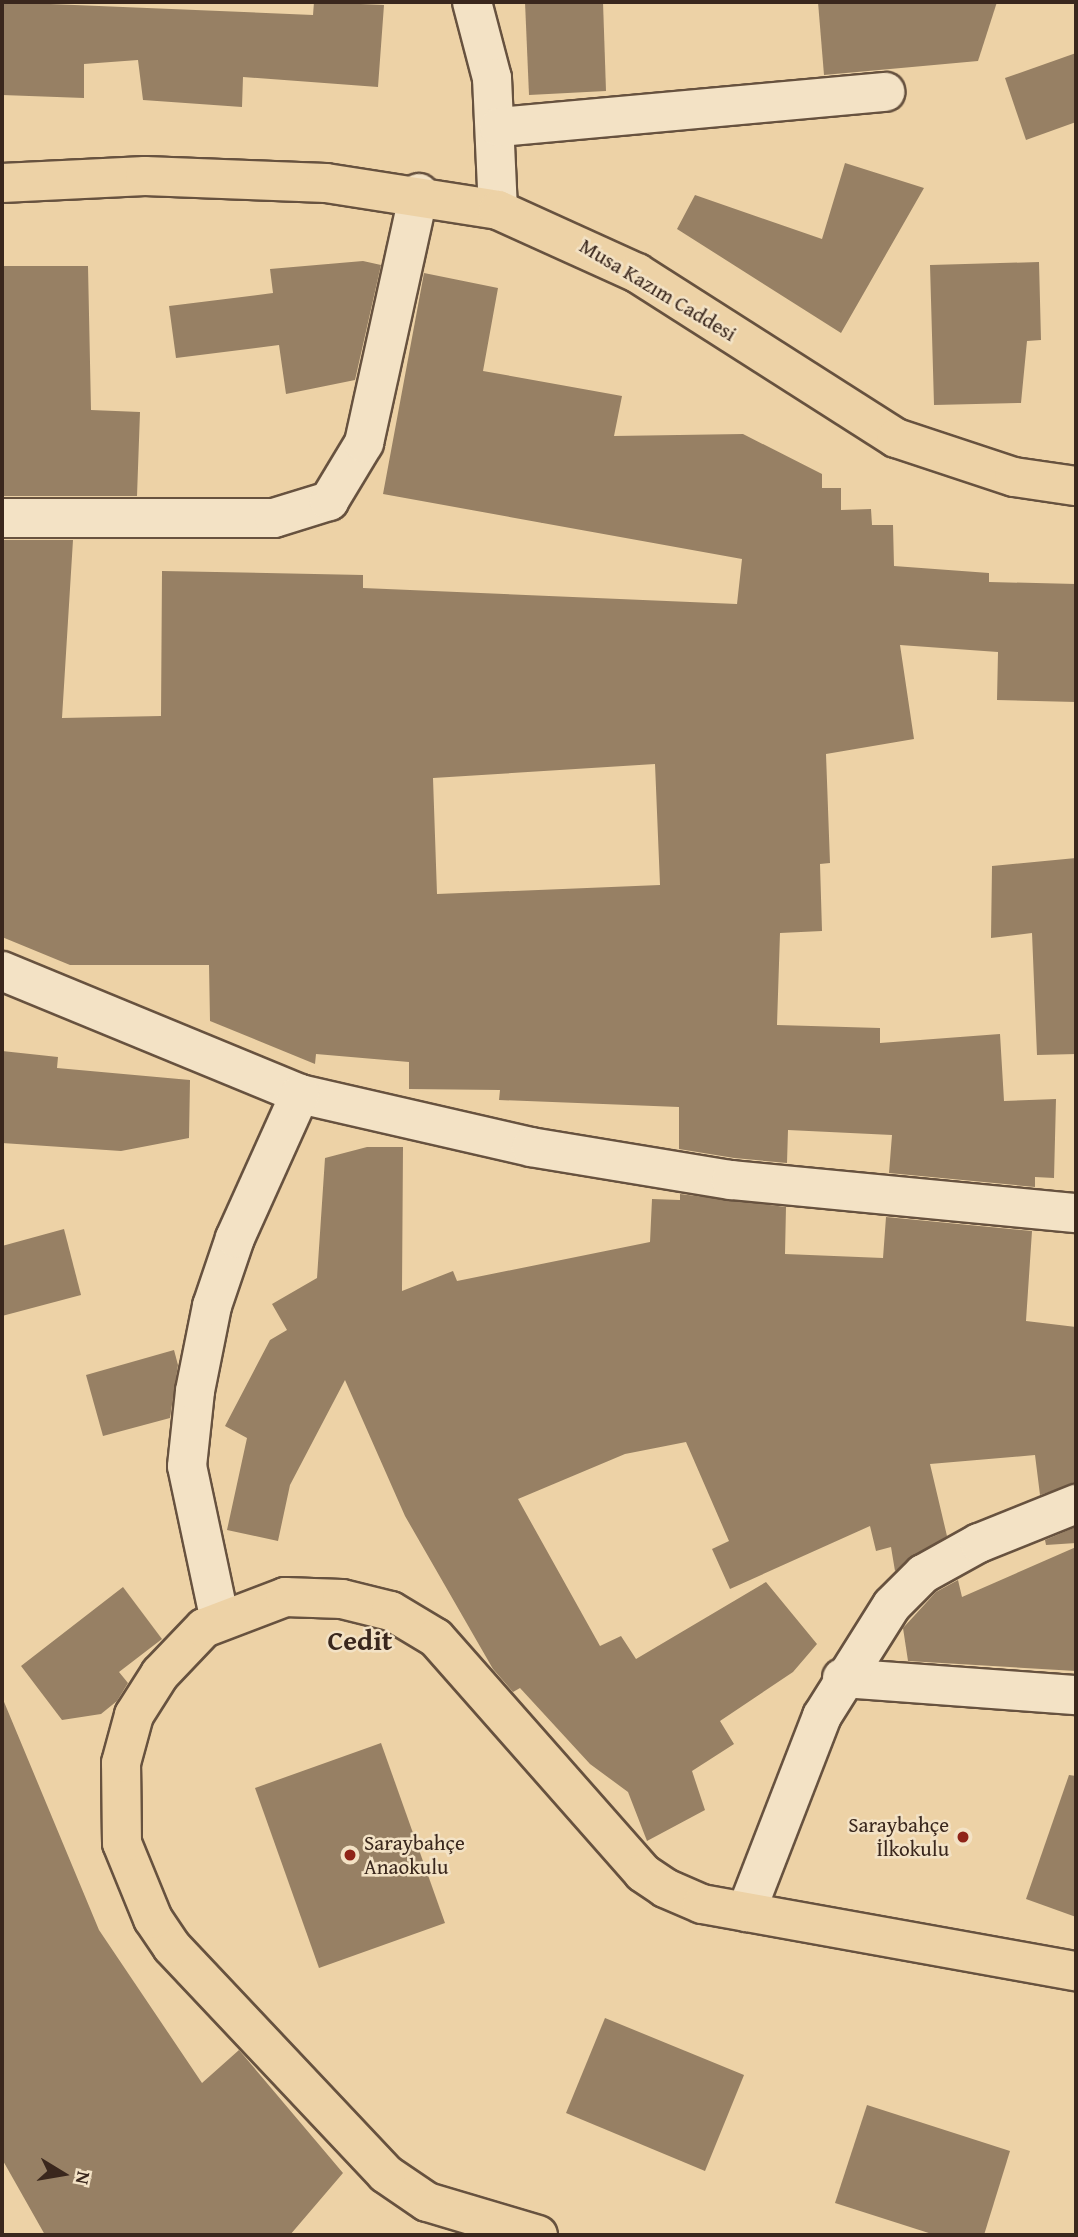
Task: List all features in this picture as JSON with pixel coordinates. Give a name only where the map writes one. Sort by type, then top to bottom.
[{"type":"main road","name":"Musa Kazım Caddesi","points":[[2,183],[145,176],[326,183],[419,193],[498,210],[637,273],[896,438],[975,467],[1076,486]]},
{"type":"main road","points":[[538,2235],[427,2202],[386,2174],[172,1947],[153,1919],[122,1843],[121,1763],[134,1715],[160,1674],[204,1628],[285,1597],[342,1598],[391,1611],[436,1638],[643,1873],[702,1904],[1076,1971]]},
{"type":"street","points":[[472,2],[499,127],[498,210]]},
{"type":"street","points":[[499,127],[885,92]]},
{"type":"street","points":[[2,519],[274,518],[329,501],[364,443],[419,193]]},
{"type":"street","points":[[2,971],[300,1094],[531,1147],[731,1180],[1076,1213]]},
{"type":"street","points":[[220,1621],[187,1466],[195,1391],[212,1306],[235,1238],[300,1094]]},
{"type":"street","points":[[746,1912],[842,1678],[892,1605],[923,1574],[979,1542],[1076,1504]]},
{"type":"street","points":[[842,1678],[1076,1695]]},
{"type":"building","points":[[2,2],[313,15],[314,2],[384,5],[378,87],[243,77],[242,107],[143,100],[138,60],[84,64],[84,98],[2,95]]},
{"type":"building","points":[[525,2],[603,2],[606,91],[529,95]]},
{"type":"building","points":[[818,2],[997,2],[978,61],[824,75]]},
{"type":"building","points":[[1076,53],[1076,122],[1026,140],[1005,78]]},
{"type":"building","points":[[845,163],[924,188],[841,333],[677,229],[695,195],[822,239]]},
{"type":"building","points":[[363,261],[381,265],[355,380],[286,394],[279,345],[176,358],[169,306],[273,293],[270,269]]},
{"type":"building","points":[[1039,262],[1041,340],[1027,341],[1021,403],[934,405],[930,265]]},
{"type":"building","points":[[2,266],[88,266],[91,410],[140,412],[137,496],[2,496]]},
{"type":"building","points":[[424,273],[498,288],[483,371],[622,396],[614,436],[743,434],[822,474],[822,488],[841,488],[841,510],[871,509],[872,525],[893,525],[894,566],[989,573],[989,582],[1076,584],[1076,702],[997,700],[998,652],[900,645],[914,739],[826,754],[830,863],[820,864],[822,931],[780,933],[777,1025],[880,1028],[880,1043],[1000,1034],[1004,1101],[1056,1099],[1054,1178],[1035,1177],[1035,1187],[889,1173],[892,1135],[788,1130],[787,1163],[734,1158],[679,1149],[679,1107],[499,1100],[500,1090],[409,1089],[409,1062],[316,1054],[315,1064],[210,1021],[209,965],[70,965],[2,937],[2,540],[73,540],[62,718],[161,716],[162,571],[363,575],[363,588],[737,604],[742,559],[383,494]],"holes":[[[655,764],[660,885],[437,894],[433,778]]]},
{"type":"building","points":[[1076,858],[1076,1054],[1037,1055],[1032,933],[991,938],[992,866]]},
{"type":"building","points":[[2,1051],[58,1057],[57,1068],[190,1080],[189,1138],[121,1151],[2,1143]]},
{"type":"building","points":[[367,1147],[403,1147],[402,1291],[453,1271],[457,1281],[650,1242],[652,1199],[680,1200],[680,1194],[786,1207],[785,1254],[883,1258],[886,1217],[1032,1231],[1026,1321],[1076,1327],[1076,1483],[1040,1495],[1035,1455],[930,1464],[947,1536],[895,1571],[891,1547],[876,1551],[870,1526],[730,1589],[712,1549],[729,1541],[686,1442],[625,1454],[518,1499],[600,1646],[621,1636],[636,1659],[766,1582],[817,1644],[793,1672],[720,1721],[734,1744],[692,1771],[705,1810],[647,1841],[628,1792],[590,1764],[520,1688],[513,1692],[493,1669],[405,1516],[345,1380],[290,1485],[278,1541],[227,1530],[247,1438],[225,1426],[270,1340],[287,1330],[272,1304],[317,1278],[325,1158]]},
{"type":"building","points":[[64,1229],[81,1295],[2,1316],[2,1246]]},
{"type":"building","points":[[174,1350],[178,1365],[170,1418],[103,1436],[86,1375]]},
{"type":"building","points":[[1076,1527],[1076,1543],[1046,1545],[1045,1540]]},
{"type":"building","points":[[1076,1547],[1076,1671],[908,1661],[903,1628],[936,1592],[958,1580],[962,1597]]},
{"type":"building","points":[[123,1587],[162,1639],[119,1672],[128,1683],[117,1701],[101,1714],[62,1720],[21,1666]]},
{"type":"building","points":[[2,1697],[99,1930],[202,2083],[239,2050],[343,2173],[290,2235],[45,2235],[2,2159]]},
{"type":"building","name":"Saraybahçe Anaokulu","points":[[381,1743],[445,1923],[319,1968],[255,1788]]},
{"type":"building","points":[[1069,1775],[1076,1776],[1076,1917],[1026,1899]]},
{"type":"building","points":[[605,2018],[744,2075],[705,2171],[566,2113]]},
{"type":"building","points":[[867,2105],[1010,2151],[984,2235],[935,2235],[835,2203]]},
{"type":"place","name":"Saraybahçe İlkokulu","points":[[963,1837]]},
{"type":"place","name":"Saraybahçe Anaokulu","points":[[350,1855]]},
{"type":"district","name":"Cedit","points":[[360,1640]]}]
